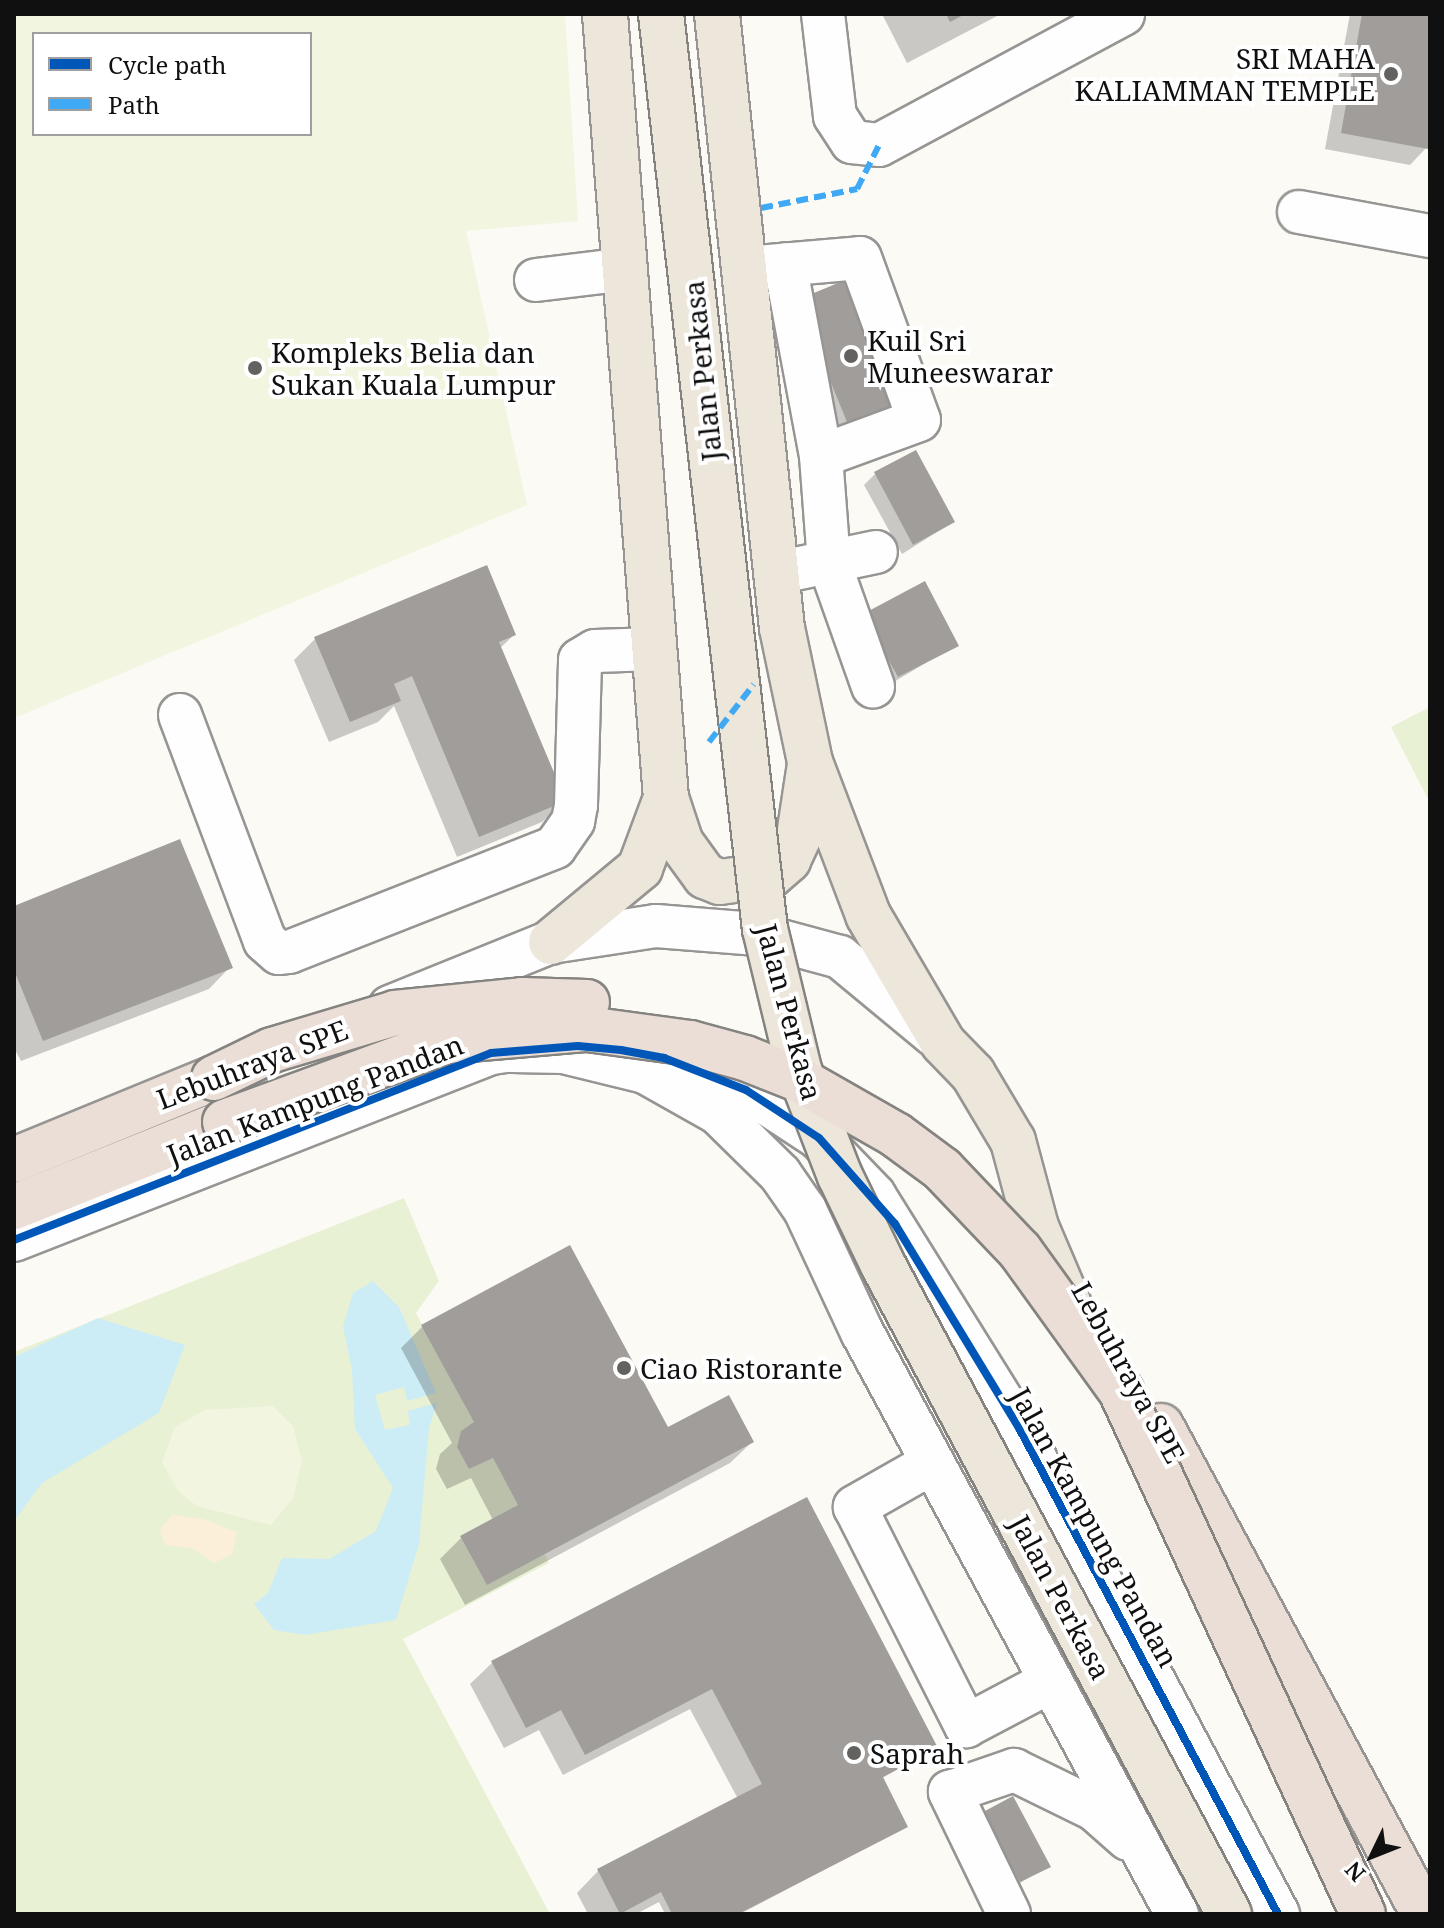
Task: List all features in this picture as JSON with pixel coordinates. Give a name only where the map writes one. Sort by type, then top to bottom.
[{"type":"highway","name":"Lebuhraya SPE","points":[[14,1160],[272,1050],[395,1013],[522,1000],[587,1002],[714,1025],[831,1071],[937,1136],[985,1175],[1039,1230],[1105,1317],[1157,1444],[1380,1914]]},
{"type":"highway","name":"Lebuhraya SPE","points":[[14,1207],[446,1041],[587,1029],[690,1043],[798,1079],[884,1127],[942,1169],[1020,1251],[1081,1332],[1157,1444],[1424,1914]]},
{"type":"highway","points":[[1157,1444],[1363,1914]]},
{"type":"highway","points":[[1157,1444],[1395,1914]]},
{"type":"main road","points":[[605,14],[666,798],[681,843],[705,876],[720,882],[771,875],[788,860],[799,836],[810,762]]},
{"type":"main road","name":"Jalan Perkasa","points":[[661,14],[765,929],[799,1070],[882,1263],[1229,1914]]},
{"type":"main road","name":"Jalan Perkasa","points":[[717,14],[765,266],[776,573],[782,628],[810,762],[868,915],[943,1043]]},
{"type":"main road","points":[[551,942],[640,868],[666,798]]},
{"type":"main road","name":"Jalan Kampung Pandan","points":[[943,1043],[973,1074],[1013,1141],[1036,1227],[1097,1371],[1245,1666],[1380,1914]]},
{"type":"street","points":[[823,14],[835,116],[852,142],[879,145],[1123,14]]},
{"type":"street","points":[[1299,212],[1430,236]]},
{"type":"street","points":[[821,456],[919,420],[860,258],[765,266],[821,456],[829,562],[873,686]]},
{"type":"street","points":[[536,280],[625,269]]},
{"type":"street","points":[[776,573],[876,552]]},
{"type":"street","points":[[180,715],[265,941],[279,953],[289,952],[555,847],[573,821],[576,805],[580,660],[595,651],[655,649]]},
{"type":"street","name":"Jalan Kampung Pandan","points":[[14,1160],[551,942],[656,926],[800,943],[840,957],[943,1043]]},
{"type":"street","name":"Jalan Kampung Pandan","points":[[14,1240],[491,1053],[578,1046],[678,1063],[746,1090],[783,1112],[851,1168],[895,1224],[1019,1428],[1278,1914]]},
{"type":"street","name":"Jalan Kampung Pandan","points":[[491,1053],[564,1052],[605,1059],[669,1083],[718,1113],[770,1163],[805,1210],[848,1339],[932,1463],[1177,1914]]},
{"type":"street","points":[[932,1463],[855,1507],[966,1726],[1051,1681]]},
{"type":"street","points":[[1009,1914],[950,1792],[1014,1770],[1094,1809],[1144,1853]]},
{"type":"green space","name":"Kompleks Belia dan Sukan Kuala Lumpur","points":[[14,14],[565,14],[578,221],[466,231],[527,505],[14,718]]},
{"type":"green space","points":[[1430,707],[1430,803],[1391,727]]},
{"type":"green space","points":[[404,1198],[439,1281],[416,1313],[474,1422],[461,1431],[457,1447],[469,1469],[493,1458],[518,1505],[460,1537],[487,1585],[544,1552],[549,1563],[403,1639],[550,1914],[14,1914],[14,1352]]},
{"type":"green space","points":[[273,1406],[293,1426],[302,1461],[293,1498],[271,1525],[197,1506],[178,1491],[162,1462],[175,1427],[205,1410]]},
{"type":"sand","points":[[172,1515],[203,1519],[237,1532],[232,1554],[214,1563],[192,1548],[165,1545],[160,1530]]},
{"type":"water","points":[[373,1281],[399,1307],[436,1393],[407,1401],[404,1387],[375,1395],[385,1430],[410,1425],[408,1411],[437,1403],[429,1428],[419,1544],[396,1620],[305,1635],[274,1630],[254,1604],[268,1593],[282,1558],[329,1559],[376,1531],[393,1488],[355,1429],[352,1370],[343,1327],[353,1293]]},
{"type":"water","points":[[98,1318],[185,1345],[159,1413],[42,1483],[14,1521],[14,1357]]},
{"type":"building","points":[[946,14],[965,14],[950,22]]},
{"type":"building","name":"SRI MAHA KALIAMMAN TEMPLE","points":[[1362,14],[1430,14],[1428,149],[1341,133]]},
{"type":"building","name":"Kuil Sri Muneeswarar","points":[[850,278],[906,412],[852,434],[797,300]]},
{"type":"building","points":[[916,450],[955,522],[913,545],[874,472]]},
{"type":"building","points":[[487,565],[516,635],[499,642],[566,801],[479,837],[412,676],[394,684],[401,701],[350,722],[314,637]]},
{"type":"building","points":[[925,581],[959,646],[898,677],[863,614]]},
{"type":"building","points":[[180,839],[233,968],[43,1041],[14,970],[14,906]]},
{"type":"building","points":[[570,1245],[668,1427],[729,1395],[754,1442],[487,1585],[460,1536],[518,1505],[493,1458],[469,1469],[457,1447],[461,1431],[474,1422],[421,1325]]},
{"type":"building","points":[[807,1497],[938,1748],[883,1777],[908,1827],[738,1914],[672,1914],[661,1892],[620,1914],[597,1869],[762,1784],[712,1689],[585,1755],[561,1710],[526,1728],[491,1661]]},
{"type":"building","points":[[1013,1796],[1051,1867],[1020,1882],[983,1812]]},
{"type":"marked path","points":[[761,208],[857,189],[879,145]]},
{"type":"marked path","points":[[709,742],[754,684]]},
{"type":"cycle path","points":[[14,1240],[491,1053],[578,1046],[621,1050],[664,1058],[746,1090],[819,1138],[895,1224],[1019,1428],[1278,1914]]},
{"type":"place","name":"SRI MAHA KALIAMMAN TEMPLE","points":[[1391,74]]},
{"type":"place","name":"Kuil Sri Muneeswarar","points":[[851,356]]},
{"type":"place","name":"Kompleks Belia dan Sukan Kuala Lumpur","points":[[255,368]]},
{"type":"place","name":"Ciao Ristorante","points":[[624,1368]]},
{"type":"place","name":"Saprah","points":[[854,1753]]}]
